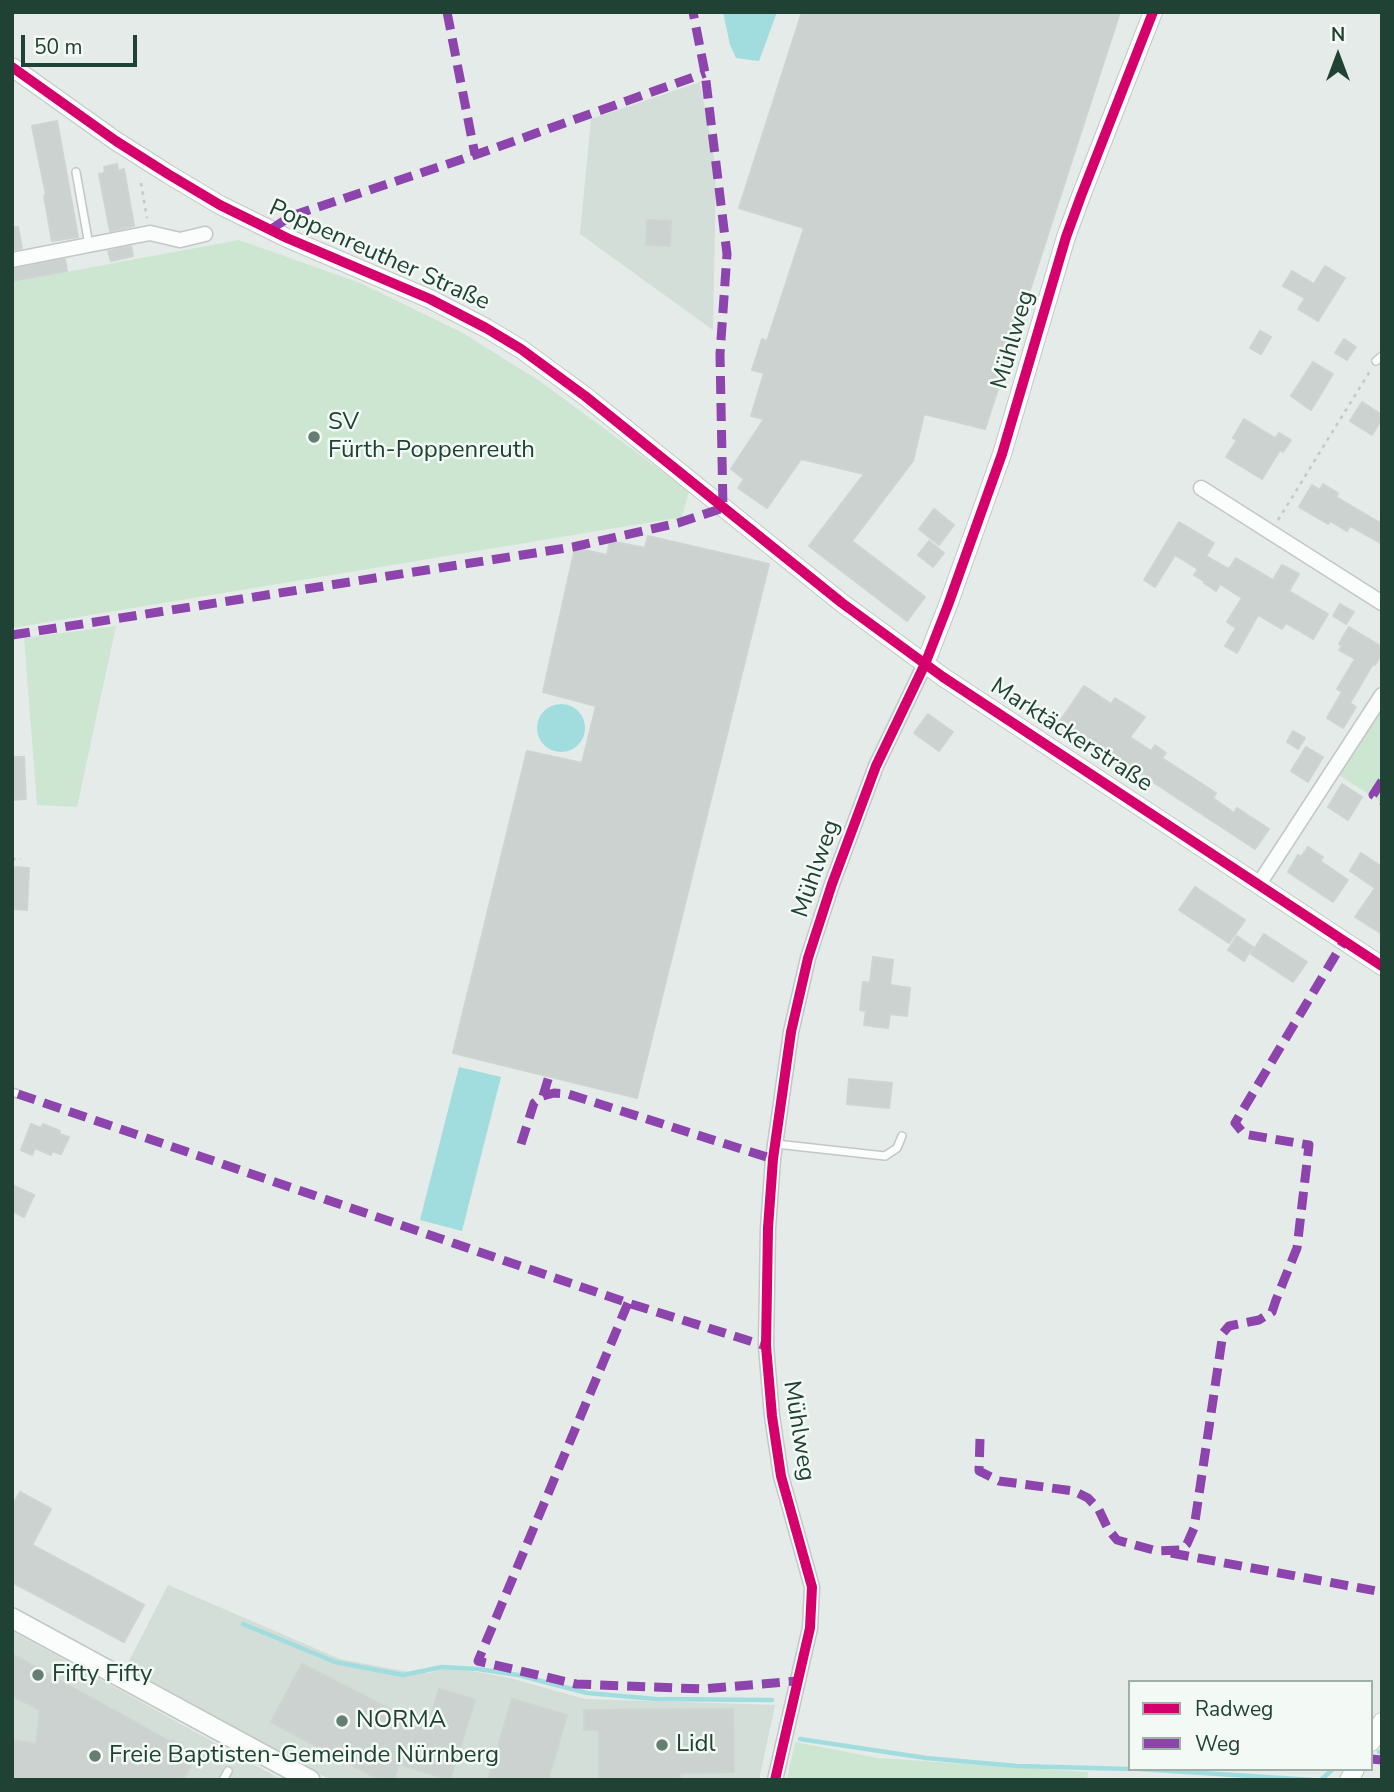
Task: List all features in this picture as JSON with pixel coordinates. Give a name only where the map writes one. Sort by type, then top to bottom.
[{"type":"main road","points":[[12,1618],[310,1780]]},
{"type":"street","name":"Mühlweg","points":[[775,1780],[810,1628],[812,1587],[781,1476],[767,1360],[768,1228],[775,1144],[791,1032],[808,958],[832,884],[876,766],[925,664],[948,605],[1002,454],[1077,206],[1153,12]]},
{"type":"street","name":"Poppenreuther Straße","points":[[12,67],[167,174],[220,205],[287,238],[421,295],[502,337],[538,360],[585,396],[748,528]]},
{"type":"street","points":[[12,260],[150,233],[180,240],[205,234]]},
{"type":"street","points":[[1201,488],[1382,603]]},
{"type":"street","name":"Marktäckerstraße","points":[[748,528],[842,603],[1000,716],[1382,965]]},
{"type":"street","points":[[1259,884],[1382,695]]},
{"type":"street","points":[[1373,1739],[1382,1723]]},
{"type":"lane","points":[[76,173],[89,245]]},
{"type":"lane","points":[[775,1144],[886,1156],[897,1148],[902,1136]]},
{"type":"lane","points":[[223,1780],[228,1771]]},
{"type":"path","points":[[141,183],[150,233]]},
{"type":"path","points":[[1270,532],[1379,358]]},
{"type":"path","points":[[12,859],[21,859]]},
{"type":"shaded area","points":[[700,82],[716,168],[713,330],[580,234],[591,119]]},
{"type":"shaded area","points":[[168,1585],[340,1659],[409,1672],[429,1673],[449,1667],[510,1678],[585,1699],[775,1705],[759,1780],[330,1780],[126,1667]]},
{"type":"shaded area","points":[[12,1631],[116,1688],[282,1780],[12,1780]]},
{"type":"green space","name":"SV Fürth-Poppenreuth","points":[[239,240],[360,283],[461,332],[541,382],[689,491],[682,517],[12,628],[12,282]]},
{"type":"green space","points":[[116,626],[77,807],[37,805],[24,638]]},
{"type":"green space","points":[[1382,706],[1382,803],[1339,775]]},
{"type":"green space","points":[[795,1742],[878,1758],[1088,1772],[1087,1780],[787,1780]]},
{"type":"water","points":[[723,12],[777,12],[759,61],[736,58],[730,45]]},
{"type":"water","points":[[561,704],[570,705],[578,711],[584,719],[584,737],[578,745],[570,751],[561,752],[552,751],[544,745],[538,737],[537,728],[538,719],[544,711],[552,705]]},
{"type":"water","points":[[459,1067],[501,1077],[462,1231],[420,1220]]},
{"type":"building","points":[[802,12],[1120,12],[985,429],[924,414],[913,461],[852,541],[925,597],[907,621],[809,546],[864,474],[801,459],[767,508],[738,488],[744,479],[731,469],[764,419],[751,416],[764,373],[752,370],[762,339],[767,341],[804,228],[739,208]]},
{"type":"building","points":[[57,121],[78,237],[52,241],[32,126]]},
{"type":"building","points":[[117,164],[118,171],[124,169],[134,226],[110,231],[99,174],[105,173],[104,167]]},
{"type":"building","points":[[647,220],[671,221],[670,246],[646,245]]},
{"type":"building","points":[[12,227],[18,227],[22,248],[12,250]]},
{"type":"building","points":[[131,246],[133,256],[111,261],[108,251]]},
{"type":"building","points":[[65,259],[67,271],[12,281],[12,269]]},
{"type":"building","points":[[1325,266],[1345,278],[1318,321],[1298,309],[1305,298],[1283,286],[1292,271],[1314,284]]},
{"type":"building","points":[[1260,331],[1271,337],[1261,354],[1250,348]]},
{"type":"building","points":[[1344,339],[1356,347],[1347,360],[1335,353]]},
{"type":"building","points":[[1313,362],[1333,374],[1311,410],[1291,396]]},
{"type":"building","points":[[1362,402],[1382,415],[1372,435],[1350,421]]},
{"type":"building","points":[[1244,419],[1275,438],[1279,433],[1291,440],[1283,452],[1280,450],[1262,479],[1226,457],[1237,440],[1233,438]]},
{"type":"building","points":[[1323,484],[1338,493],[1336,497],[1382,524],[1382,544],[1350,526],[1347,531],[1330,521],[1328,524],[1299,507],[1312,485],[1320,490]]},
{"type":"building","points":[[934,509],[954,525],[939,545],[919,529]]},
{"type":"building","points":[[1179,522],[1214,543],[1206,556],[1229,569],[1236,558],[1273,580],[1282,565],[1299,574],[1289,591],[1328,614],[1313,639],[1286,623],[1282,629],[1258,615],[1237,653],[1225,646],[1236,628],[1227,622],[1242,598],[1220,584],[1216,591],[1194,575],[1198,569],[1175,555],[1155,587],[1144,580]]},
{"type":"building","points":[[648,536],[769,564],[637,1098],[453,1053],[527,751],[582,763],[596,706],[543,692],[575,548],[607,555],[610,541],[645,548]]},
{"type":"building","points":[[929,541],[944,553],[933,567],[918,555]]},
{"type":"building","points":[[1340,604],[1354,612],[1346,624],[1333,616]]},
{"type":"building","points":[[1349,627],[1382,647],[1382,653],[1350,703],[1356,707],[1343,728],[1327,718],[1342,692],[1337,689],[1355,659],[1339,650],[1342,646],[1339,644]]},
{"type":"building","points":[[1084,686],[1111,704],[1115,698],[1145,717],[1130,737],[1151,751],[1155,745],[1166,753],[1162,758],[1216,793],[1213,798],[1234,813],[1237,808],[1269,829],[1255,849],[1060,721]]},
{"type":"building","points":[[928,714],[953,732],[939,751],[914,733]]},
{"type":"building","points":[[1293,731],[1305,738],[1298,749],[1287,742]]},
{"type":"building","points":[[1306,747],[1323,757],[1308,782],[1291,771]]},
{"type":"building","points":[[12,757],[24,757],[26,799],[12,800]]},
{"type":"building","points":[[1342,784],[1362,797],[1348,820],[1328,807]]},
{"type":"building","points":[[1308,847],[1323,857],[1320,861],[1348,880],[1333,902],[1288,872],[1298,855],[1301,857]]},
{"type":"building","points":[[1361,853],[1382,867],[1382,934],[1355,917],[1375,888],[1350,871]]},
{"type":"building","points":[[12,867],[29,868],[27,910],[12,909]]},
{"type":"building","points":[[1195,887],[1245,920],[1229,943],[1179,910]]},
{"type":"building","points":[[1264,934],[1307,962],[1293,982],[1251,954]]},
{"type":"building","points":[[1237,936],[1253,947],[1244,961],[1228,950]]},
{"type":"building","points":[[873,957],[893,960],[890,985],[910,988],[907,1016],[890,1014],[888,1028],[864,1025],[866,1011],[860,1010],[863,982],[870,983]]},
{"type":"building","points":[[849,1079],[892,1083],[889,1108],[847,1104]]},
{"type":"building","points":[[31,1124],[41,1128],[43,1124],[69,1137],[61,1154],[52,1151],[51,1155],[35,1148],[32,1155],[21,1150]]},
{"type":"building","points":[[12,1185],[34,1195],[24,1217],[12,1211]]},
{"type":"building","points":[[20,1492],[51,1509],[32,1545],[144,1605],[124,1642],[12,1582],[12,1507]]},
{"type":"building","points":[[12,1654],[197,1755],[183,1780],[12,1780],[12,1740],[36,1744],[40,1710],[12,1696]]},
{"type":"building","name":"NORMA","points":[[302,1664],[427,1728],[439,1689],[475,1700],[450,1780],[399,1764],[394,1780],[380,1780],[271,1722]]},
{"type":"building","points":[[512,1699],[567,1715],[548,1780],[488,1780]]},
{"type":"building","points":[[733,1709],[734,1772],[680,1773],[680,1780],[599,1780],[599,1730],[584,1730],[584,1710]]},
{"type":"waterway","points":[[243,1624],[335,1662],[403,1675],[442,1667],[478,1669],[518,1675],[587,1693],[656,1699],[772,1700]]},
{"type":"waterway","points":[[800,1739],[926,1758],[1017,1766],[1128,1769]]},
{"type":"waterway","points":[[1171,1771],[1313,1780]]},
{"type":"waterway","points":[[1321,1780],[1331,1771]]},
{"type":"marked path","points":[[447,12],[475,155]]},
{"type":"marked path","points":[[12,635],[573,547],[678,523],[723,508],[720,354],[727,254],[705,73],[693,12]]},
{"type":"marked path","points":[[270,230],[291,216],[475,155],[705,73]]},
{"type":"marked path","points":[[1382,781],[1373,795],[1382,801]]},
{"type":"marked path","points":[[980,1439],[979,1471],[999,1481],[1074,1491],[1088,1498],[1099,1510],[1117,1540],[1157,1551],[1180,1550],[1187,1544],[1194,1528],[1223,1333],[1229,1326],[1259,1320],[1272,1312],[1297,1248],[1309,1145],[1244,1134],[1235,1123],[1344,941]]},
{"type":"marked path","points":[[543,1096],[549,1076]]},
{"type":"marked path","points":[[521,1144],[534,1103],[543,1096],[554,1093],[568,1094],[773,1159]]},
{"type":"marked path","points":[[18,1094],[628,1303],[766,1346]]},
{"type":"marked path","points":[[628,1303],[478,1661],[576,1684],[703,1689],[796,1681]]},
{"type":"marked path","points":[[1171,1553],[1382,1592]]},
{"type":"marked path","points":[[1373,1759],[1382,1760]]},
{"type":"cycle path","points":[[775,1780],[810,1628],[812,1587],[781,1476],[766,1346],[768,1228],[773,1159],[791,1032],[808,958],[832,884],[876,766],[925,664],[948,605],[1002,454],[1066,237],[1153,12]]},
{"type":"cycle path","points":[[12,67],[116,141],[220,205],[287,238],[430,299],[521,349],[585,396],[842,603],[943,677],[1382,966]]},
{"type":"place","name":"SV Fürth-Poppenreuth","points":[[314,437]]},
{"type":"place","name":"Fifty Fifty","points":[[38,1675]]},
{"type":"place","name":"NORMA","points":[[342,1721]]},
{"type":"place","name":"Lidl","points":[[662,1745]]},
{"type":"place","name":"Freie Baptisten-Gemeinde Nürnberg","points":[[95,1756]]}]
